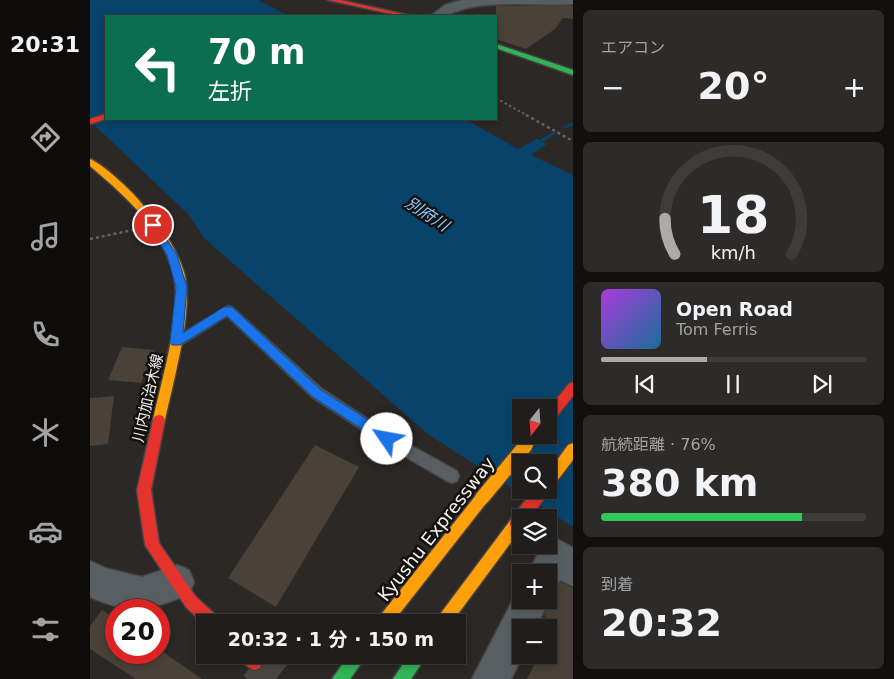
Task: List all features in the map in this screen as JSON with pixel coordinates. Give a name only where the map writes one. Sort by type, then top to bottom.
[{"type":"main road","points":[[331,0],[353,7],[390,11],[405,15]]},
{"type":"main road","points":[[378,15],[408,4]]},
{"type":"main road","points":[[497,46],[573,73]]},
{"type":"main road","points":[[90,122],[105,116]]},
{"type":"main road","name":"川内加治木線","points":[[90,162],[135,201],[153,225],[172,255],[181,287],[176,342],[144,490],[152,545],[176,582],[205,614]]},
{"type":"main road","points":[[558,406],[573,387]]},
{"type":"main road","name":"Kyushu Expressway","points":[[390,614],[527,444]]},
{"type":"main road","points":[[557,470],[573,449]]},
{"type":"main road","points":[[449,614],[535,499]]},
{"type":"main road","points":[[340,679],[352,664]]},
{"type":"main road","points":[[401,679],[412,664]]},
{"type":"street","points":[[440,15],[450,8],[472,2],[572,0]]},
{"type":"street","points":[[550,564],[555,555],[573,569]]},
{"type":"street","points":[[90,578],[103,585],[142,594],[176,582]]},
{"type":"street","points":[[491,679],[526,609]]},
{"type":"lane","points":[[176,342],[228,310],[317,393],[387,439],[452,476]]},
{"type":"path","points":[[497,99],[573,141]]},
{"type":"path","points":[[90,239],[153,225]]},
{"type":"water","name":"別府川","points":[[90,0],[258,0],[287,15],[105,15],[105,120],[467,120],[518,149],[537,139],[547,144],[531,155],[573,175],[573,527],[557,517],[557,509],[545,509],[529,499],[557,499],[557,454],[512,454],[512,488],[429,435],[205,239],[188,214],[90,121]]},
{"type":"building","points":[[496,6],[573,6],[573,19],[563,18],[555,29],[526,49],[497,39]]},
{"type":"building","points":[[122,347],[154,350],[141,383],[108,380]]},
{"type":"building","points":[[114,396],[108,444],[90,446],[90,398]]},
{"type":"building","points":[[315,445],[359,467],[276,607],[228,578]]},
{"type":"building","points":[[561,582],[573,588],[573,679],[527,679],[534,664],[557,664],[557,619],[549,619],[544,616],[546,609],[557,609],[557,585]]},
{"type":"building","points":[[102,610],[105,612],[105,659],[90,649],[90,626]]},
{"type":"building","points":[[170,657],[202,679],[136,679],[113,664],[170,664]]},
{"type":"waterway","points":[[430,15],[455,0]]},
{"type":"waterway","points":[[565,127],[573,123]]},
{"type":"waterway","points":[[534,145],[555,133]]},
{"type":"tunnel","points":[[257,664],[276,679]]},
{"type":"traffic: fast","points":[[497,46],[573,73]]},
{"type":"traffic: fast","points":[[340,679],[352,664]]},
{"type":"traffic: fast","points":[[401,679],[412,664]]},
{"type":"traffic: slow","points":[[90,162],[125,191],[143,211],[172,254],[180,278],[179,322],[159,420]]},
{"type":"traffic: slow","points":[[482,498],[527,444]]},
{"type":"traffic: slow","points":[[557,470],[573,449]]},
{"type":"traffic: slow","points":[[390,614],[482,498]]},
{"type":"traffic: slow","points":[[449,614],[512,530]]},
{"type":"traffic: jam","points":[[331,0],[404,15]]},
{"type":"traffic: jam","points":[[90,122],[105,116]]},
{"type":"traffic: jam","points":[[558,406],[573,387]]},
{"type":"traffic: jam","points":[[159,420],[144,490],[152,545],[191,602],[204,614]]},
{"type":"traffic: jam","points":[[528,509],[535,499]]},
{"type":"route","points":[[153,225],[172,255],[181,287],[176,342],[228,310],[317,393],[387,439]]}]
